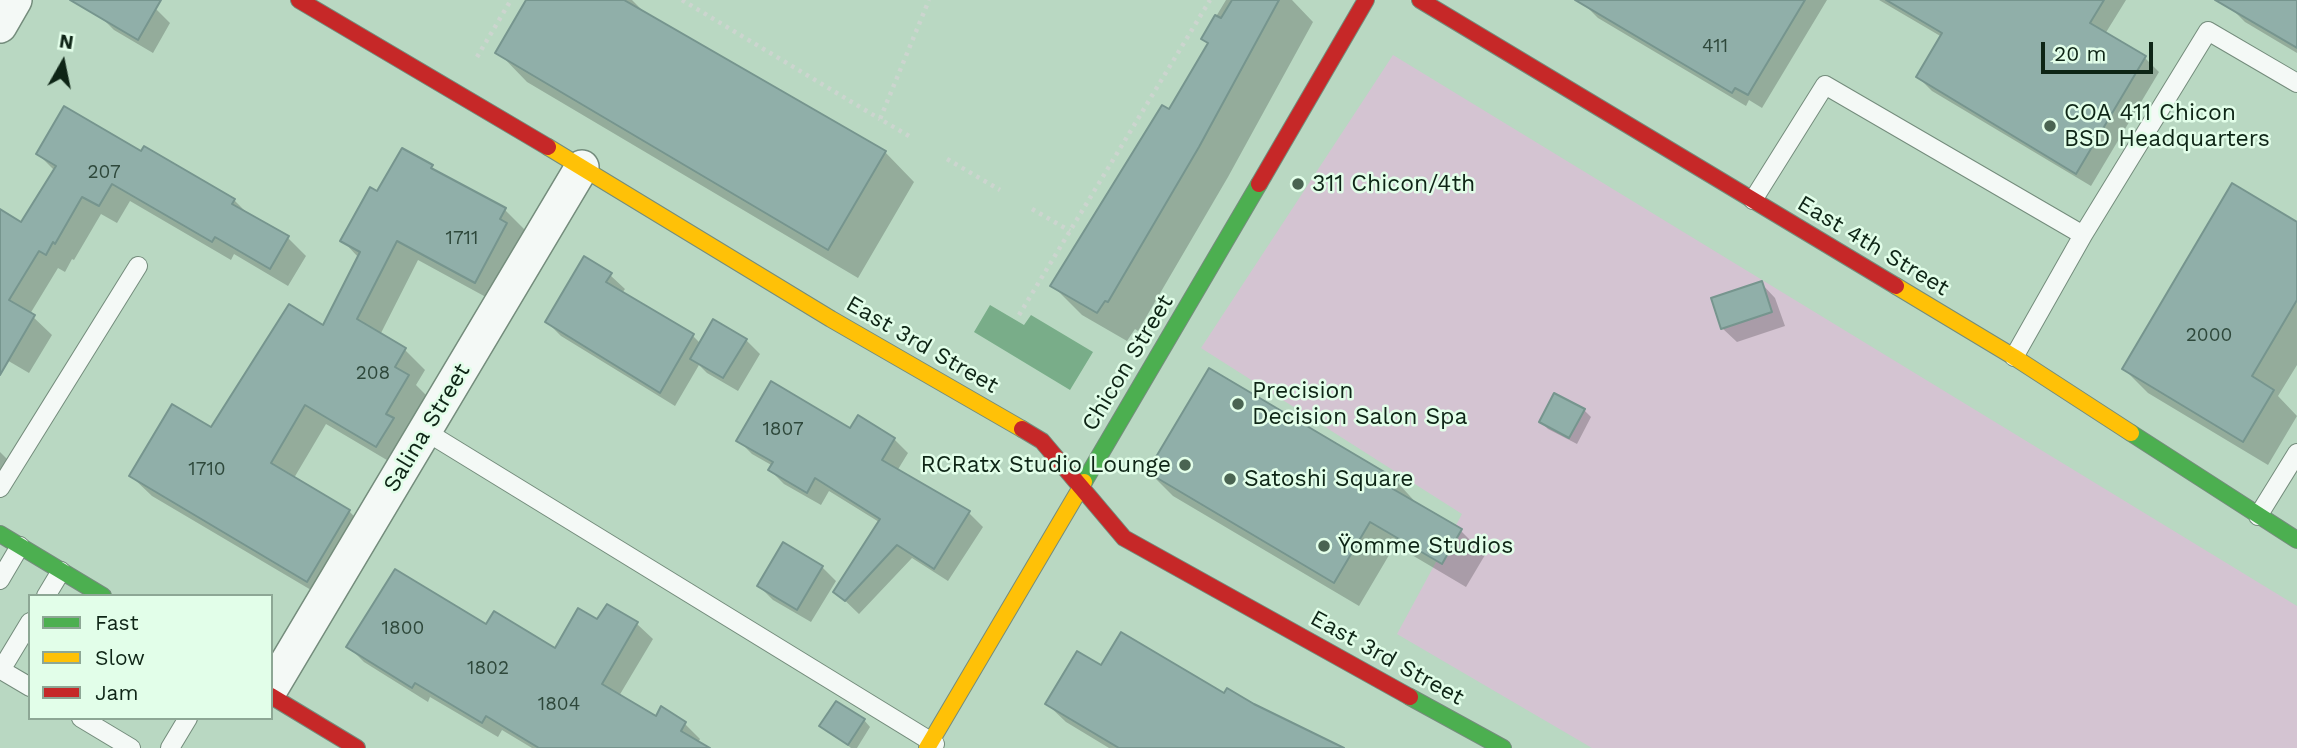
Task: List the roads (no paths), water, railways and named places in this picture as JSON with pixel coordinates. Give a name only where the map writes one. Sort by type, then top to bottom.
[{"type":"street","points":[[0,26],[15,0]]},
{"type":"street","name":"East 3rd Street","points":[[299,0],[582,167],[831,319],[1042,441],[1124,538],[1503,748]]},
{"type":"street","name":"Chicon Street","points":[[933,746],[1080,488],[1366,0]]},
{"type":"street","name":"East 4th Street","points":[[1420,0],[2014,357],[2297,540]]},
{"type":"street","name":"Salina Street","points":[[273,686],[582,167]]},
{"type":"street","points":[[0,534],[100,594]]},
{"type":"street","points":[[273,697],[353,747]]},
{"type":"lane","points":[[2014,357],[2083,235],[2208,31],[2297,83]]},
{"type":"lane","points":[[1753,200],[1825,85],[2083,235]]},
{"type":"lane","points":[[0,488],[138,266]]},
{"type":"lane","points":[[425,431],[933,746]]},
{"type":"lane","points":[[2258,516],[2297,453]]},
{"type":"lane","points":[[0,580],[20,546]]},
{"type":"lane","points":[[47,594],[61,571]]},
{"type":"lane","points":[[28,625],[1,670],[28,686]]},
{"type":"lane","points":[[85,720],[131,748]]},
{"type":"lane","points":[[170,748],[187,720]]},
{"type":"place","name":"COA 411 Chicon BSD Headquarters","points":[[2050,126]]},
{"type":"place","name":"311 Chicon/4th","points":[[1298,184]]},
{"type":"place","name":"Precision Decision Salon Spa","points":[[1238,404]]},
{"type":"place","name":"RCRatx Studio Lounge","points":[[1185,465]]},
{"type":"place","name":"Satoshi Square","points":[[1230,479]]},
{"type":"place","name":"Ÿomme Studios","points":[[1324,546]]}]
